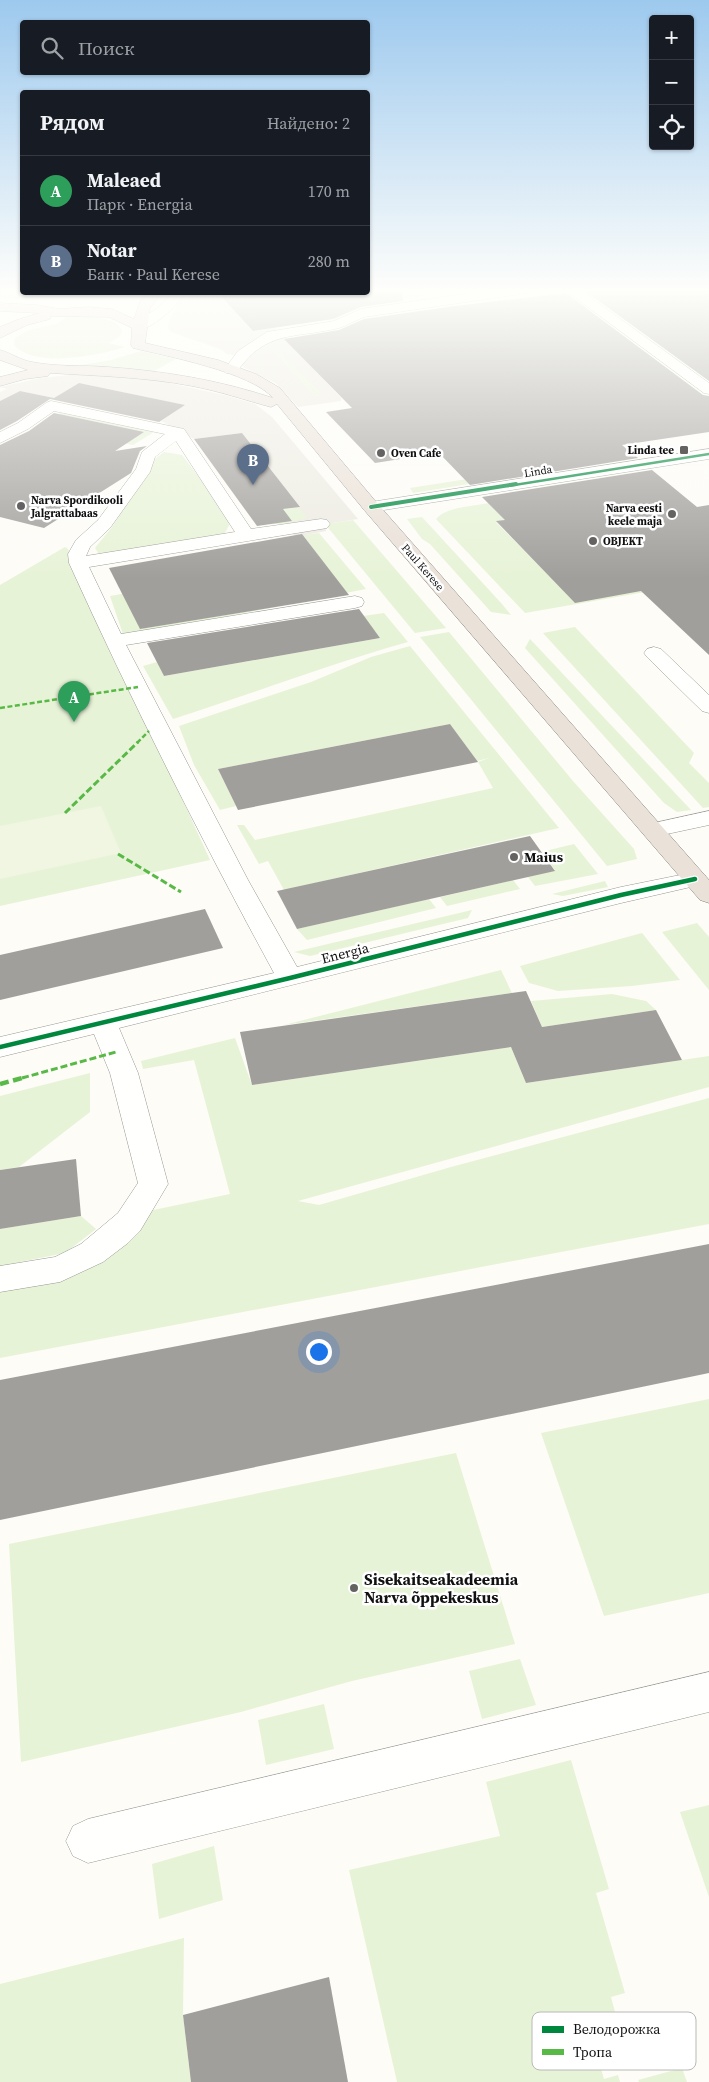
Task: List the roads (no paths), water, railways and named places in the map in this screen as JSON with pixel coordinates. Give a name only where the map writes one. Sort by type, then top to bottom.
[{"type":"highway","points":[[199,384],[245,394],[288,410]]},
{"type":"highway","name":"Paul Kerese","points":[[263,384],[269,387],[283,400],[288,410],[371,507],[702,887]]},
{"type":"street","points":[[0,438],[22,426],[51,406],[178,432],[246,535]]},
{"type":"street","points":[[178,432],[148,455],[144,470],[104,524],[82,544],[78,554],[78,563],[114,641],[250,907],[290,978]]},
{"type":"street","name":"Linda","points":[[371,507],[709,454]]},
{"type":"street","points":[[78,563],[321,524]]},
{"type":"street","points":[[114,641],[355,602]]},
{"type":"street","points":[[654,653],[709,707]]},
{"type":"street","points":[[653,830],[709,818]]},
{"type":"street","name":"Energia","points":[[0,1047],[290,978],[621,895],[702,887]]},
{"type":"street","points":[[0,1279],[60,1269],[92,1253],[129,1222],[153,1184],[124,1073],[103,1023]]},
{"type":"street","points":[[88,1841],[709,1692]]},
{"type":"place","name":"Linda tee","points":[[684,450]]},
{"type":"place","name":"Oven Cafe","points":[[381,453]]},
{"type":"place","name":"Notar","points":[[253,485]]},
{"type":"place","name":"Narva Spordikooli Jalgrattabaas","points":[[21,506]]},
{"type":"place","name":"Narva eesti keele maja","points":[[672,514]]},
{"type":"place","name":"OBJEKT","points":[[593,541]]},
{"type":"place","name":"Maleaed","points":[[74,722]]},
{"type":"place","name":"Maius","points":[[514,857]]},
{"type":"place","name":"Sisekaitseakadeemia Narva õppekeskus","points":[[354,1588]]}]
